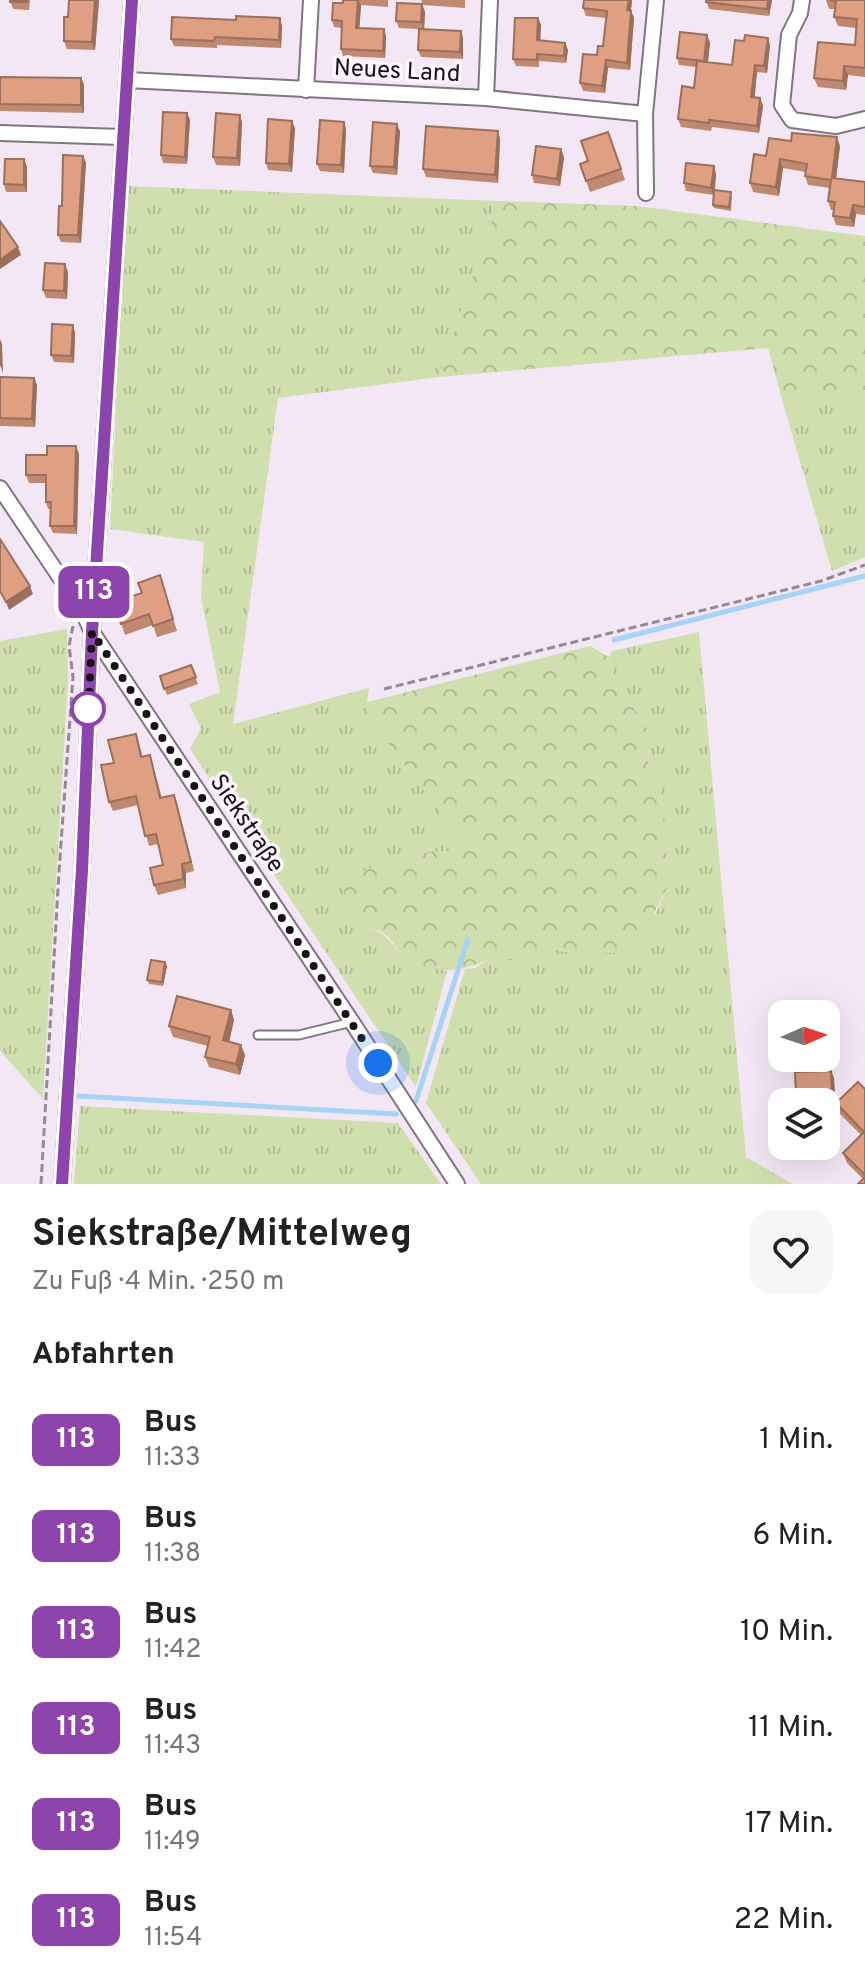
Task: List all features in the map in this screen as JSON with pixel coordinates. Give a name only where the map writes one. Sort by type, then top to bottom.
[{"type":"street","points":[[62,1184],[82,870],[92,632],[127,80],[123,56],[132,0]]},
{"type":"street","name":"Neues Land","points":[[306,90],[311,0]]},
{"type":"street","name":"Neues Land","points":[[486,98],[490,0]]},
{"type":"street","points":[[646,193],[645,114],[656,0]]},
{"type":"street","points":[[802,0],[800,13],[789,35],[782,105],[792,120],[836,126],[865,119]]},
{"type":"street","name":"Neues Land","points":[[127,80],[486,98],[645,114]]},
{"type":"street","points":[[0,133],[122,137]]},
{"type":"street","name":"Siekstraße","points":[[0,488],[457,1184]]},
{"type":"lane","points":[[258,1035],[299,1035],[352,1022]]},
{"type":"path","points":[[384,689],[821,581],[865,565]]},
{"type":"path","points":[[41,1184],[73,677],[69,646],[71,629],[82,610]]},
{"type":"green space","points":[[127,186],[498,201],[439,377],[278,398],[233,724],[369,688],[369,717],[469,850],[417,853],[370,928],[382,934],[410,959],[447,971],[416,1087],[190,749],[201,729],[189,704],[220,692],[201,597],[204,542],[110,529]]},
{"type":"green space","points":[[498,201],[636,206],[865,236],[865,393],[783,403],[768,348],[439,377]]},
{"type":"green space","points":[[865,393],[865,557],[832,571],[783,403]]},
{"type":"green space","points":[[67,629],[68,679],[43,1099],[0,1051],[0,641]]},
{"type":"green space","points":[[699,632],[746,1157],[793,1184],[481,1184],[426,1103],[465,969],[475,968],[494,956],[527,960],[556,950],[581,955],[656,913],[667,888],[666,830],[659,781],[648,762],[650,733],[614,680],[609,657],[612,651]]},
{"type":"green space","points":[[590,646],[609,657],[614,680],[650,733],[648,762],[659,781],[666,830],[667,888],[639,942],[621,952],[581,955],[556,950],[527,960],[494,956],[472,966],[450,970],[416,962],[402,953],[386,935],[365,924],[355,914],[347,903],[344,882],[366,869],[417,853],[468,850],[369,717],[367,702]]},
{"type":"green space","points":[[80,1106],[398,1123],[441,1184],[74,1184]]},
{"type":"building","points":[[69,0],[95,0],[92,42],[64,41],[64,17],[68,17]]},
{"type":"building","points":[[343,0],[358,0],[356,28],[384,29],[383,51],[341,49],[342,21],[332,20],[333,3],[343,3]]},
{"type":"building","points":[[584,0],[629,0],[627,63],[606,60],[602,86],[580,83],[583,54],[597,55],[598,46],[603,46],[607,11],[583,8]]},
{"type":"building","points":[[706,0],[768,0],[767,9]]},
{"type":"building","points":[[829,0],[865,0],[865,68],[844,66],[843,81],[814,78],[818,42],[855,45],[857,19],[834,17],[836,1]]},
{"type":"building","points":[[397,3],[422,4],[421,22],[396,21]]},
{"type":"building","points":[[236,16],[280,18],[279,40],[215,37],[214,41],[171,39],[172,17],[236,20]]},
{"type":"building","points":[[515,18],[538,18],[537,40],[565,43],[564,56],[537,54],[537,60],[513,59]]},
{"type":"building","points":[[419,29],[461,31],[460,52],[418,50]]},
{"type":"building","points":[[680,32],[707,35],[704,61],[677,58]]},
{"type":"building","points":[[745,35],[768,38],[764,66],[755,65],[751,97],[760,98],[757,126],[678,119],[682,86],[694,88],[697,61],[732,65],[735,40],[744,41]]},
{"type":"building","points":[[0,77],[81,78],[81,105],[0,104]]},
{"type":"building","points":[[163,112],[187,113],[185,157],[161,155]]},
{"type":"building","points":[[216,113],[240,115],[237,158],[213,157]]},
{"type":"building","points":[[268,119],[292,121],[289,164],[266,163]]},
{"type":"building","points":[[320,120],[344,122],[341,165],[317,164]]},
{"type":"building","points":[[373,122],[397,124],[394,167],[370,166]]},
{"type":"building","points":[[426,126],[498,131],[495,175],[423,169]]},
{"type":"building","points":[[608,132],[621,169],[586,181],[580,164],[588,161],[581,141]]},
{"type":"building","points":[[792,133],[837,137],[832,178],[865,182],[865,207],[853,205],[850,218],[833,216],[835,202],[828,201],[831,180],[805,176],[807,164],[780,159],[776,187],[750,183],[754,154],[766,156],[769,138],[791,141]]},
{"type":"building","points":[[536,146],[561,149],[557,179],[532,175]]},
{"type":"building","points":[[63,155],[83,156],[78,235],[58,235]]},
{"type":"building","points":[[5,159],[24,159],[24,185],[4,184]]},
{"type":"building","points":[[686,163],[714,166],[711,188],[684,183]]},
{"type":"building","points":[[714,190],[731,192],[729,207],[713,205]]},
{"type":"building","points":[[0,221],[18,247],[0,260]]},
{"type":"building","points":[[45,263],[65,264],[64,291],[43,290]]},
{"type":"building","points":[[52,324],[73,325],[71,356],[51,355]]},
{"type":"building","points":[[0,377],[34,378],[32,419],[0,418]]},
{"type":"building","points":[[47,446],[76,446],[74,526],[50,526],[51,502],[46,502],[46,475],[26,475],[26,455],[47,455]]},
{"type":"building","points":[[0,539],[30,586],[6,602],[0,591]]},
{"type":"building","points":[[160,575],[173,619],[153,626],[149,614],[121,624],[114,602],[142,593],[138,583]]},
{"type":"building","points":[[191,665],[196,677],[164,689],[160,676]]},
{"type":"building","points":[[136,734],[141,757],[150,755],[160,798],[174,795],[191,862],[182,864],[183,879],[154,885],[150,868],[163,865],[156,834],[145,836],[136,796],[109,802],[101,765],[114,763],[108,740]]},
{"type":"building","points":[[151,960],[165,962],[162,982],[147,980]]},
{"type":"building","points":[[177,996],[231,1010],[223,1040],[241,1045],[236,1064],[205,1057],[210,1037],[169,1026]]},
{"type":"building","points":[[795,1072],[831,1072],[832,1088],[796,1088]]},
{"type":"building","points":[[858,1082],[865,1089],[865,1175],[843,1153],[864,1132],[840,1107],[840,1099]]},
{"type":"waterway","points":[[614,640],[865,576]]},
{"type":"waterway","points":[[416,1101],[468,939]]},
{"type":"waterway","points":[[78,1096],[396,1114]]},
{"type":"bus line","name":"113","points":[[62,1184],[82,870],[92,632],[132,0]]},
{"type":"route","points":[[88,709],[88,722],[92,632],[378,1063]]}]
